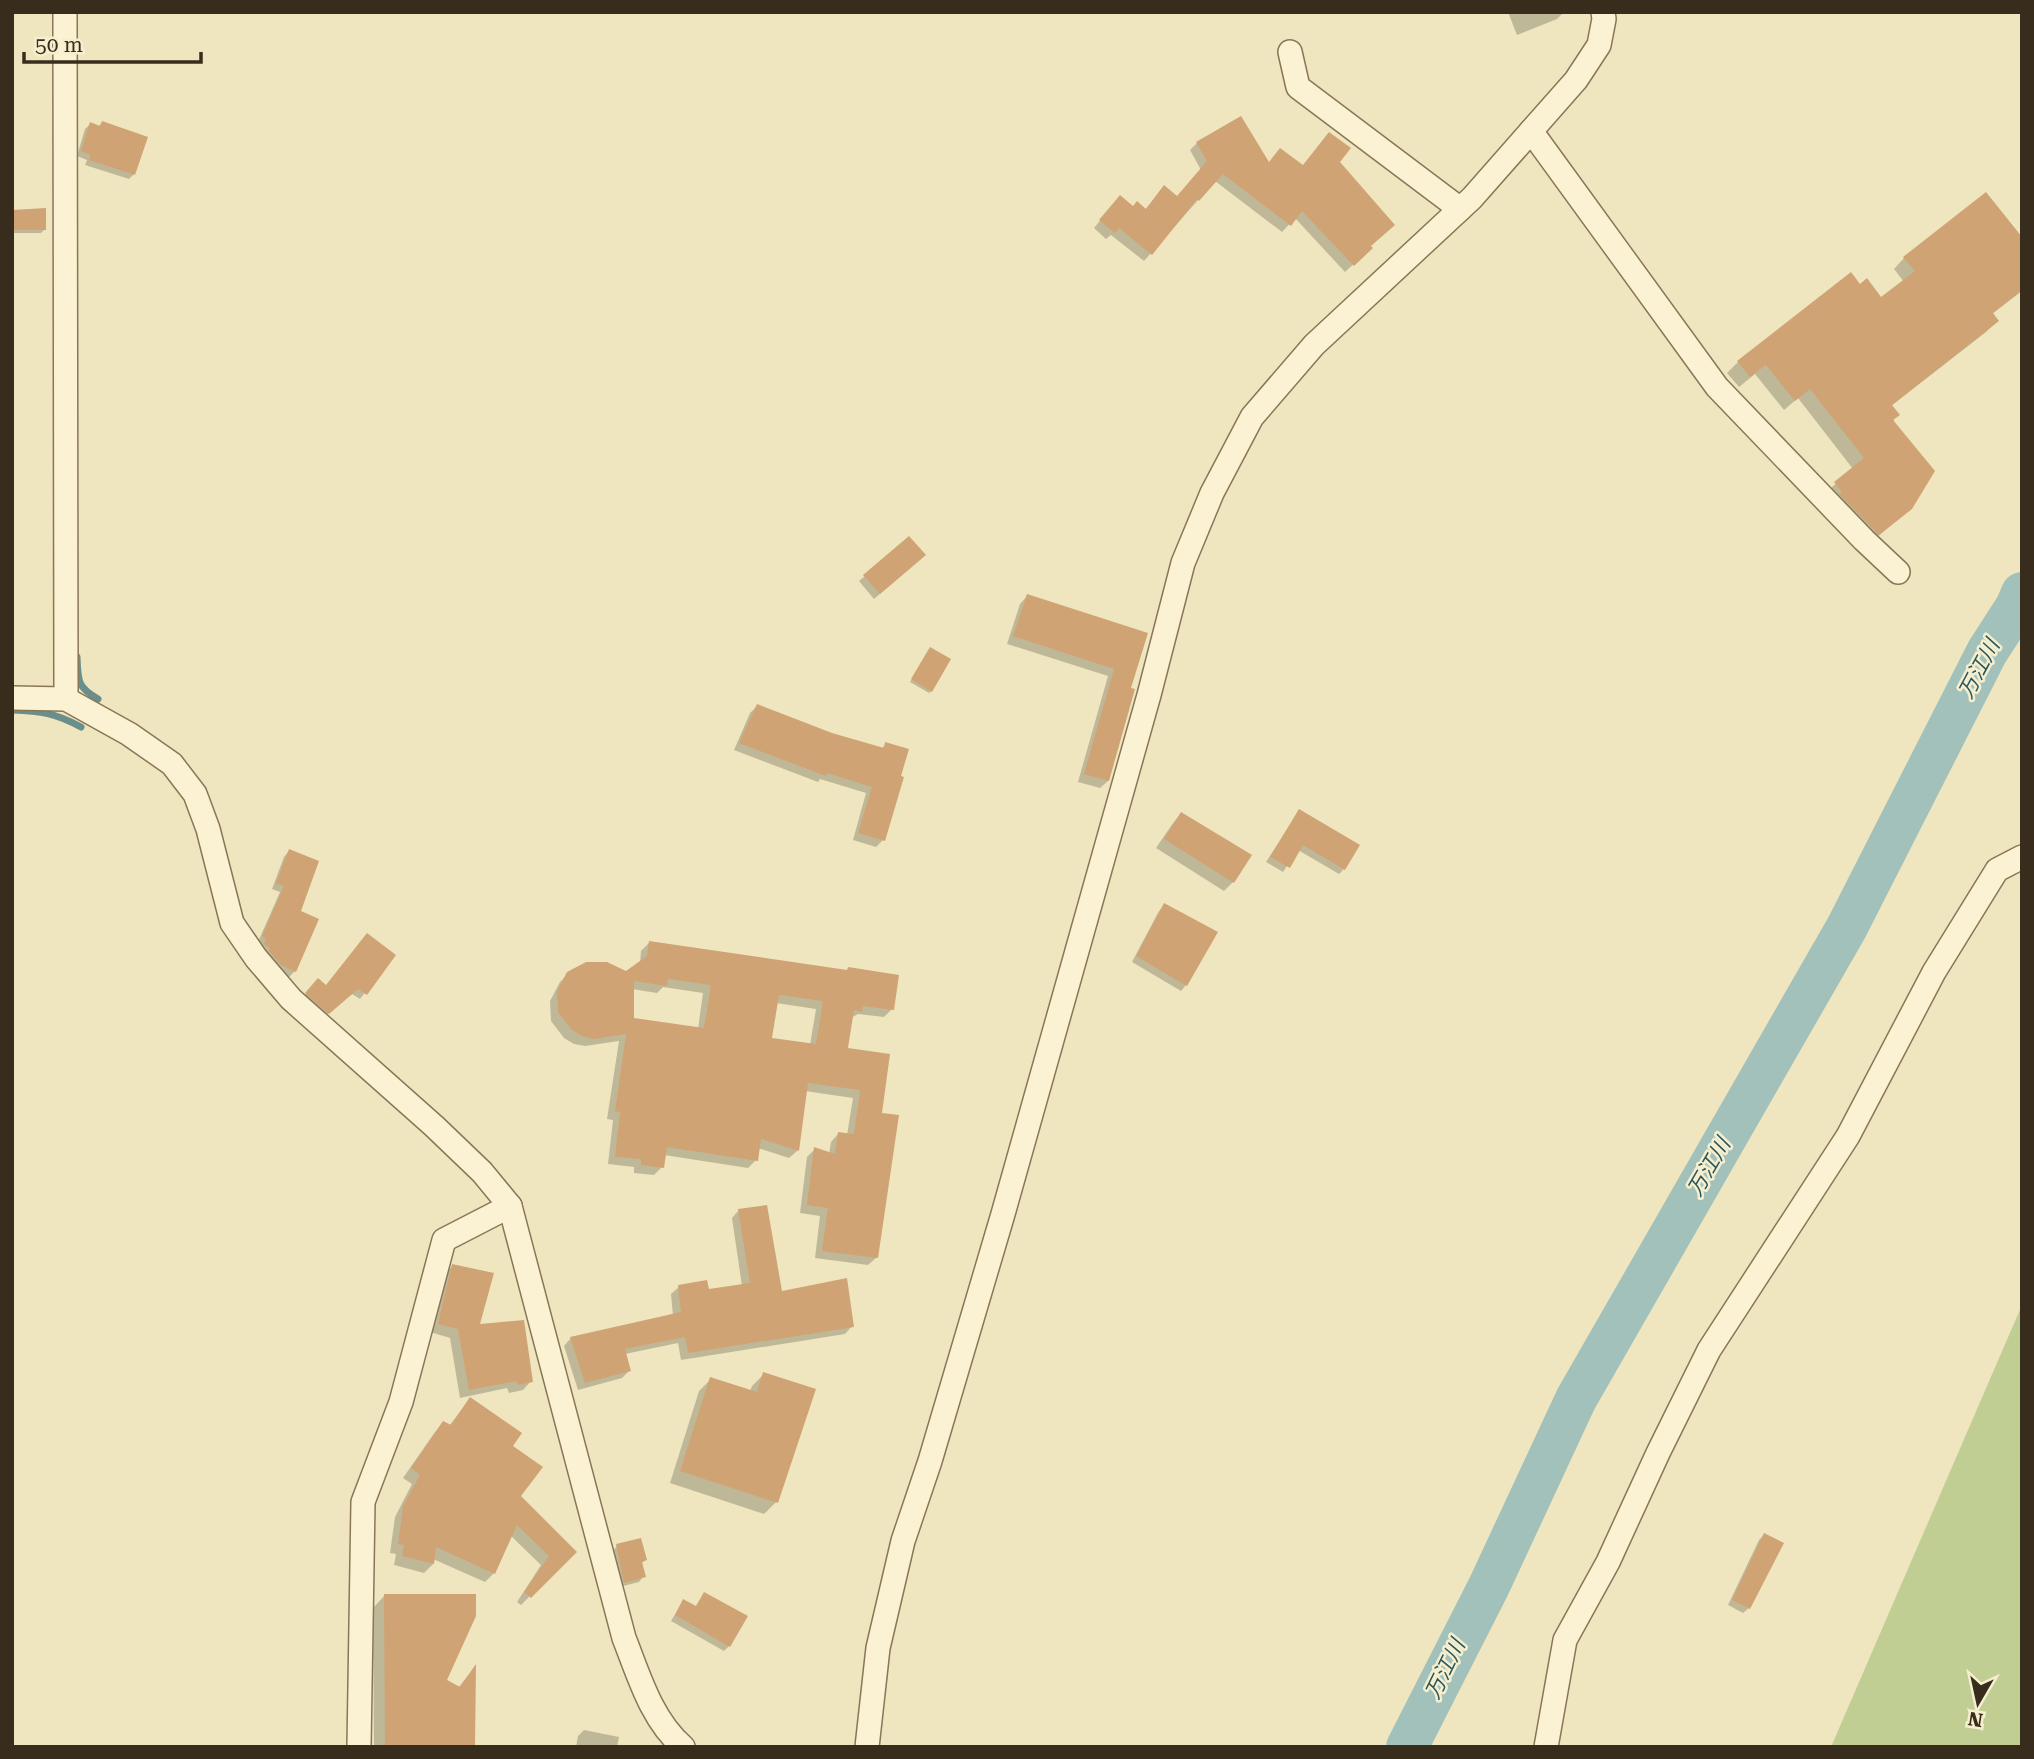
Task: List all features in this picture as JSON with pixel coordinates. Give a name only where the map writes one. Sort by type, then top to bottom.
[{"type":"street","points":[[65,12],[66,699]]},
{"type":"street","points":[[867,1747],[878,1648],[903,1541],[930,1461],[1003,1214],[1149,695],[1183,563],[1212,494],[1252,417],[1314,345],[1460,209],[1576,80],[1599,45],[1603,12]]},
{"type":"street","points":[[1290,52],[1298,87],[1460,209]]},
{"type":"street","points":[[1531,131],[1717,387],[1898,572]]},
{"type":"street","points":[[12,698],[66,699],[129,734],[172,764],[195,794],[208,829],[232,923],[256,958],[290,999],[434,1126],[482,1172],[510,1206],[624,1638],[644,1690],[668,1734],[683,1747]]},
{"type":"street","points":[[1546,1747],[1565,1640],[1608,1562],[1709,1350],[1847,1136],[1934,972],[1997,870],[2022,857]]},
{"type":"street","points":[[359,1747],[363,1502],[401,1402],[444,1240],[510,1206]]},
{"type":"green space","points":[[2022,1305],[2022,1747],[1831,1747]]},
{"type":"building","points":[[1241,116],[1269,162],[1280,148],[1303,165],[1329,132],[1351,148],[1340,162],[1395,225],[1371,246],[1373,248],[1354,266],[1302,211],[1291,226],[1223,174],[1199,201],[1197,199],[1152,255],[1119,228],[1115,233],[1099,220],[1120,195],[1133,206],[1137,201],[1146,209],[1164,185],[1177,196],[1207,161],[1196,142]]},
{"type":"building","points":[[102,121],[148,137],[135,175],[89,160],[91,155],[81,151],[90,122],[100,126]]},
{"type":"building","points":[[1986,192],[2022,237],[2022,290],[1993,313],[1999,321],[1892,405],[1900,415],[1893,420],[1935,471],[1912,509],[1879,535],[1839,494],[1842,492],[1834,482],[1864,458],[1810,389],[1795,401],[1766,365],[1750,377],[1737,361],[1851,272],[1860,284],[1867,278],[1881,297],[1915,271],[1903,257]]},
{"type":"building","points":[[46,208],[46,230],[12,230],[12,210]]},
{"type":"building","points":[[909,536],[926,555],[880,594],[863,575]]},
{"type":"building","points":[[1027,594],[1148,633],[1131,688],[1135,689],[1109,781],[1084,774],[1114,669],[1013,636]]},
{"type":"building","points":[[930,647],[951,659],[932,692],[911,679]]},
{"type":"building","points":[[757,704],[832,733],[884,748],[885,742],[909,749],[901,776],[904,777],[885,841],[858,833],[872,787],[827,773],[826,776],[739,743]]},
{"type":"building","points":[[1299,809],[1360,845],[1345,870],[1303,845],[1290,868],[1270,857]]},
{"type":"building","points":[[1181,812],[1252,855],[1234,883],[1164,839]]},
{"type":"building","points":[[289,849],[319,861],[301,911],[319,919],[296,972],[281,965],[269,951],[270,948],[264,944],[266,938],[262,936],[284,886],[276,883]]},
{"type":"building","points":[[1164,903],[1218,932],[1187,986],[1136,956]]},
{"type":"building","points":[[367,933],[396,955],[367,995],[358,989],[329,1014],[305,993],[318,978],[326,985]]},
{"type":"building","points":[[649,941],[899,975],[894,1010],[863,1006],[862,1012],[854,1010],[848,1048],[890,1054],[882,1113],[899,1115],[878,1258],[822,1251],[828,1208],[807,1205],[814,1147],[835,1154],[838,1132],[854,1134],[860,1090],[808,1083],[799,1151],[761,1139],[758,1161],[667,1147],[664,1168],[641,1165],[641,1159],[615,1157],[620,1112],[615,1111],[626,1034],[594,1039],[572,1030],[558,1012],[557,991],[567,972],[586,962],[607,962],[626,971],[647,956]],"holes":[[[668,979],[711,985],[704,1028],[634,1018],[634,981],[667,986]],[[779,995],[823,1001],[816,1044],[772,1038]]]},
{"type":"building","points":[[767,1205],[782,1291],[847,1278],[854,1327],[688,1353],[685,1337],[625,1349],[631,1371],[585,1383],[570,1337],[681,1312],[678,1285],[707,1280],[709,1289],[750,1283],[738,1209]]},
{"type":"building","points":[[452,1264],[494,1273],[480,1324],[524,1320],[533,1382],[518,1385],[516,1381],[469,1390],[458,1329],[438,1324]]},
{"type":"building","points":[[763,1372],[816,1389],[778,1503],[680,1471],[710,1377],[757,1392]]},
{"type":"building","points":[[470,1397],[522,1433],[513,1446],[543,1467],[521,1496],[577,1552],[531,1598],[524,1592],[549,1556],[517,1525],[495,1574],[436,1547],[434,1564],[402,1556],[404,1545],[398,1544],[403,1506],[420,1475],[411,1468],[443,1421],[451,1425]]},
{"type":"building","points":[[1764,1533],[1784,1543],[1750,1609],[1732,1600]]},
{"type":"building","points":[[641,1538],[647,1560],[642,1562],[646,1577],[624,1583],[616,1544]]},
{"type":"building","points":[[704,1592],[748,1616],[730,1647],[675,1615],[683,1599],[696,1606]]},
{"type":"building","points":[[384,1594],[476,1594],[476,1616],[447,1680],[460,1687],[476,1664],[475,1747],[385,1747]]},
{"type":"waterway","name":"万江川","points":[[1407,1747],[1489,1586],[1576,1399],[1847,927],[1987,652],[2022,593]]},
{"type":"waterway","points":[[77,657],[80,683],[98,699]]},
{"type":"waterway","points":[[12,710],[48,714],[81,727]]}]
